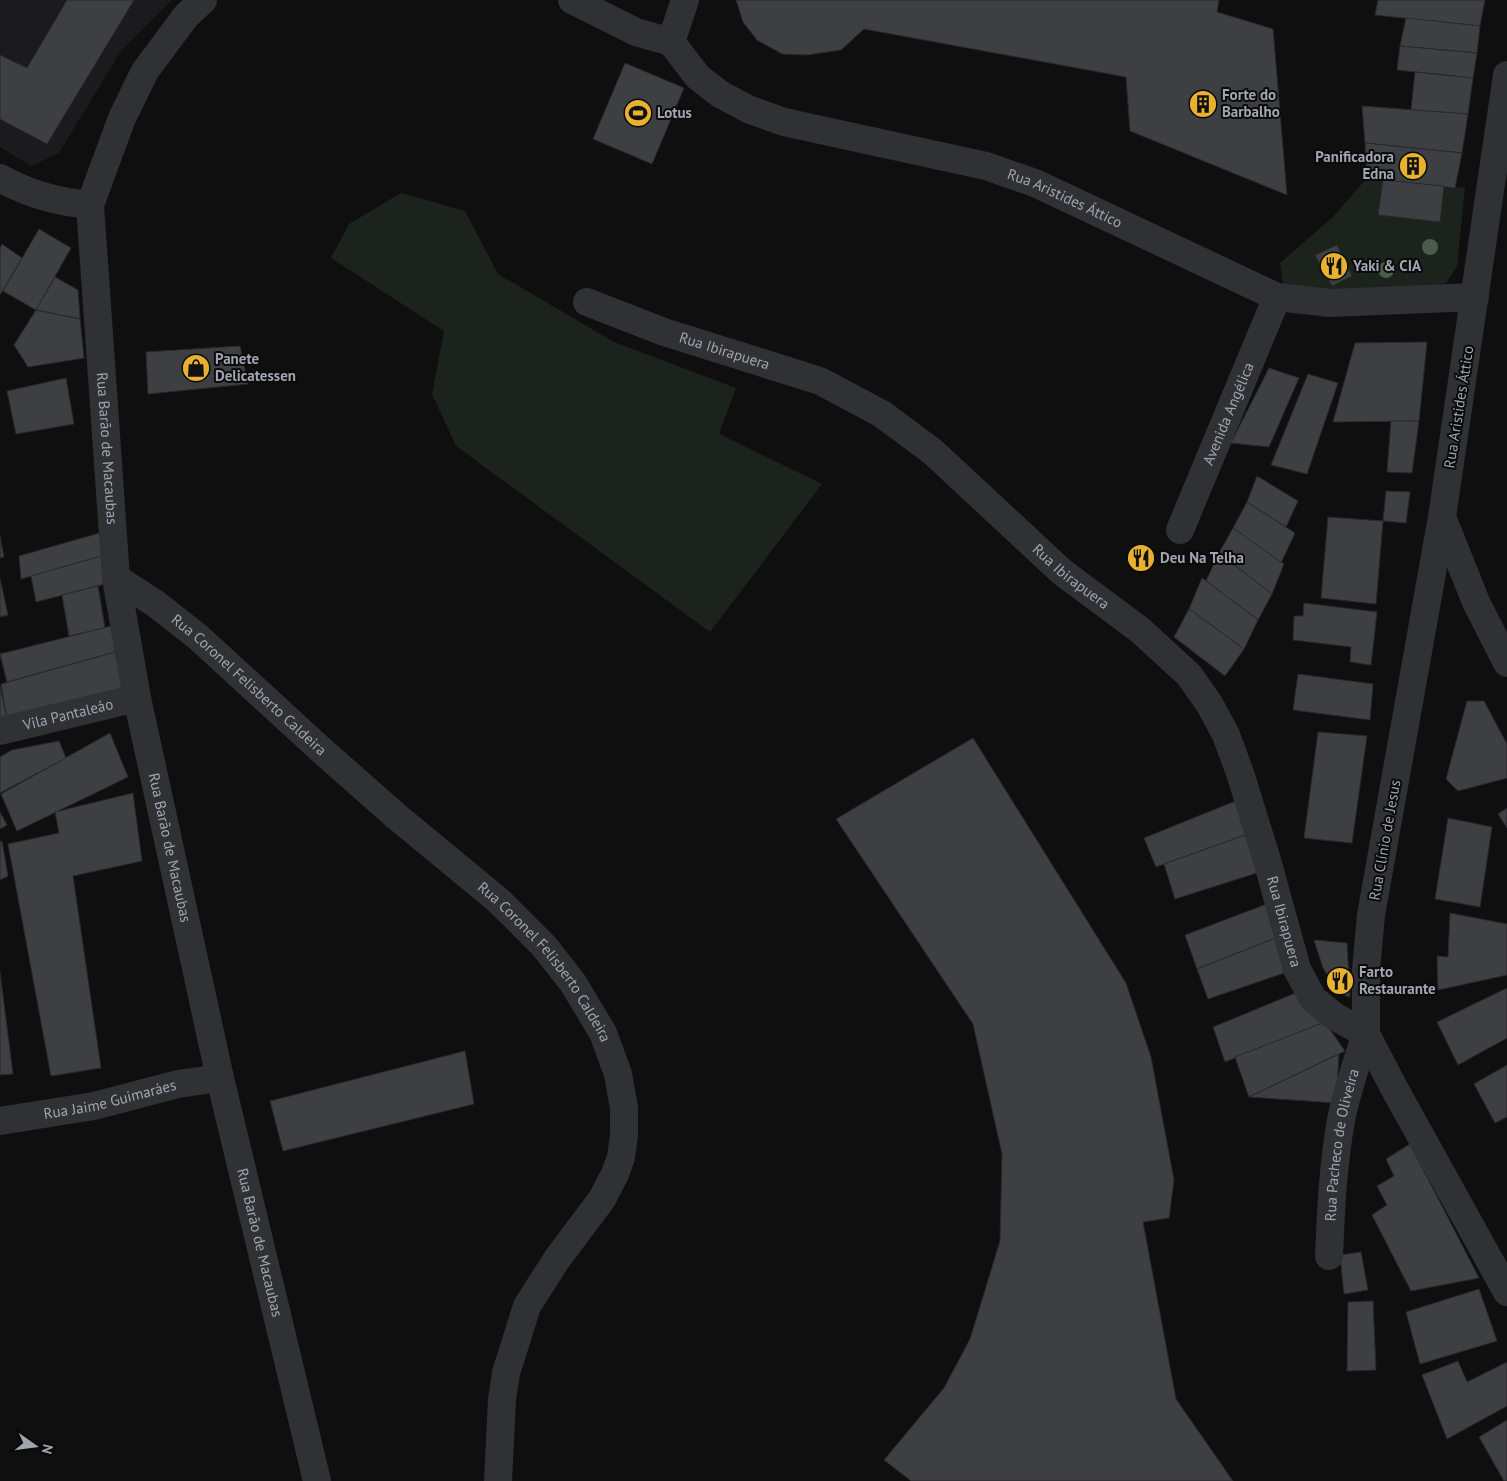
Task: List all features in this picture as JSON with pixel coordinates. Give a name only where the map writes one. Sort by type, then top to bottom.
[{"type":"street","points":[[0,178],[17,188],[62,202],[90,205],[122,118],[146,71],[186,16],[203,0]]},
{"type":"street","points":[[572,0],[636,32],[672,42],[685,0]]},
{"type":"street","name":"Rua Aristides Áttico","points":[[672,42],[698,77],[720,94],[748,109],[784,122],[986,166],[1034,183],[1277,297],[1330,303],[1475,297]]},
{"type":"street","name":"Rua Aristides Áttico","points":[[1442,517],[1507,75]]},
{"type":"street","name":"Rua Barão de Macaubas","points":[[90,205],[116,578],[137,698],[220,1078],[317,1481]]},
{"type":"street","name":"Avenida Angélica","points":[[1180,530],[1277,297]]},
{"type":"street","name":"Rua Ibirapuera","points":[[587,302],[664,332],[820,381],[882,414],[933,452],[1062,572],[1140,630],[1189,675],[1210,705],[1226,736],[1240,773],[1267,860],[1297,969],[1313,999],[1334,1016],[1366,1034]]},
{"type":"street","points":[[1442,517],[1476,602],[1507,663]]},
{"type":"street","name":"Rua Clínio de Jesus","points":[[1442,517],[1372,915],[1366,970],[1366,1034],[1507,1292]]},
{"type":"street","name":"Rua Coronel Felisberto Caldeira","points":[[116,578],[156,604],[198,637],[375,797],[499,901],[550,954],[573,983],[603,1034],[618,1074],[624,1108],[624,1135],[621,1157],[615,1174],[602,1199],[557,1259],[527,1306],[506,1373],[502,1400],[498,1481]]},
{"type":"street","name":"Vila Pantaleáo","points":[[0,731],[137,698]]},
{"type":"street","name":"Rua Pacheco de Oliveira","points":[[1329,1256],[1331,1200],[1342,1115],[1366,1034]]},
{"type":"street","name":"Rua Jaime Guimaráes","points":[[0,1121],[94,1106],[178,1084],[220,1078]]},
{"type":"shaded area","points":[[0,0],[172,0],[121,51],[59,153],[31,166],[0,147]]},
{"type":"shaded area","points":[[1367,178],[1465,188],[1457,266],[1446,283],[1416,289],[1313,289],[1283,285],[1280,263],[1333,217]]},
{"type":"shaded area","points":[[401,193],[465,211],[498,274],[614,342],[736,388],[719,434],[822,484],[710,632],[456,446],[432,394],[444,331],[331,258],[349,224]]},
{"type":"building","points":[[67,0],[134,0],[47,144],[0,119],[0,55],[27,68]]},
{"type":"building","name":"Forte do Barbalho","points":[[736,0],[1219,0],[1217,12],[1273,29],[1287,195],[1130,131],[1126,77],[864,29],[841,50],[807,55],[782,54],[757,40],[743,22]]},
{"type":"building","points":[[1378,0],[1485,0],[1480,26],[1375,15]]},
{"type":"building","points":[[1406,18],[1480,26],[1477,53],[1400,46]]},
{"type":"building","points":[[1400,46],[1477,53],[1473,78],[1397,70]]},
{"type":"building","name":"Lotus","points":[[625,63],[684,88],[652,164],[593,139]]},
{"type":"building","points":[[1415,72],[1473,78],[1468,114],[1411,110]]},
{"type":"building","points":[[1362,106],[1468,114],[1462,153],[1365,143]]},
{"type":"building","name":"Panificadora Edna","points":[[1365,143],[1462,153],[1455,188],[1367,178]]},
{"type":"building","points":[[1383,180],[1444,186],[1440,222],[1378,215]]},
{"type":"building","points":[[39,229],[71,248],[36,310],[3,291]]},
{"type":"building","points":[[2,244],[22,258],[0,295],[0,248]]},
{"type":"building","name":"Yaki & CIA","points":[[1337,245],[1352,276],[1332,286],[1315,255]]},
{"type":"building","points":[[55,277],[78,290],[80,319],[36,310]]},
{"type":"building","points":[[36,310],[80,319],[84,358],[28,367],[14,345]]},
{"type":"building","points":[[1427,342],[1419,421],[1333,422],[1355,343]]},
{"type":"building","name":"Panete Delicatessen","points":[[240,346],[248,384],[148,394],[146,352]]},
{"type":"building","points":[[1269,368],[1299,378],[1269,447],[1231,443]]},
{"type":"building","points":[[1308,374],[1338,383],[1307,474],[1271,465]]},
{"type":"building","points":[[66,378],[74,424],[16,434],[7,391]]},
{"type":"building","points":[[1391,421],[1419,421],[1412,473],[1387,472]]},
{"type":"building","points":[[1257,476],[1298,501],[1286,527],[1247,502]]},
{"type":"building","points":[[1386,491],[1410,492],[1406,523],[1383,521]]},
{"type":"building","points":[[1247,502],[1295,533],[1281,563],[1233,528]]},
{"type":"building","points":[[1328,517],[1383,521],[1376,604],[1321,598]]},
{"type":"building","points":[[1233,528],[1284,564],[1272,594],[1219,553]]},
{"type":"building","points":[[103,532],[105,555],[21,579],[19,556]]},
{"type":"building","points":[[0,536],[4,557],[0,558]]},
{"type":"building","points":[[1219,553],[1272,594],[1258,620],[1206,581]]},
{"type":"building","points":[[105,555],[109,583],[36,602],[31,576]]},
{"type":"building","points":[[0,578],[8,615],[0,617]]},
{"type":"building","points":[[1202,578],[1258,620],[1244,649],[1189,609]]},
{"type":"building","points":[[98,586],[105,628],[69,636],[62,595]]},
{"type":"building","points":[[1304,603],[1377,612],[1371,665],[1350,662],[1351,647],[1293,640],[1294,616],[1303,616]]},
{"type":"building","points":[[1189,609],[1244,649],[1225,676],[1174,637]]},
{"type":"building","points":[[111,626],[115,652],[7,682],[0,654]]},
{"type":"building","points":[[115,652],[123,689],[7,719],[1,684]]},
{"type":"building","points":[[1298,674],[1373,684],[1370,720],[1293,710]]},
{"type":"building","points":[[0,686],[7,719],[0,721]]},
{"type":"building","points":[[1467,701],[1484,701],[1507,744],[1507,778],[1458,791],[1446,779]]},
{"type":"building","points":[[1318,732],[1367,736],[1352,843],[1304,838]]},
{"type":"building","points":[[110,733],[128,777],[17,831],[1,794]]},
{"type":"building","points":[[973,738],[1126,983],[1151,1057],[1174,1180],[1169,1218],[1143,1222],[1176,1399],[1233,1481],[911,1481],[884,1460],[944,1388],[970,1339],[1000,1241],[1002,1154],[973,1024],[836,819]]},
{"type":"building","points":[[59,741],[66,758],[0,793],[0,757],[12,750]]},
{"type":"building","points":[[133,793],[142,861],[73,876],[101,1068],[51,1076],[8,844],[59,833],[55,812]]},
{"type":"building","points":[[1238,800],[1251,833],[1156,867],[1144,838]]},
{"type":"building","points":[[1507,808],[1507,828],[1498,814]]},
{"type":"building","points":[[0,812],[7,825],[0,829]]},
{"type":"building","points":[[1448,818],[1492,827],[1480,907],[1435,899]]},
{"type":"building","points":[[1251,833],[1263,871],[1175,899],[1164,864]]},
{"type":"building","points":[[2,841],[8,876],[0,880],[0,842]]},
{"type":"building","points":[[1272,902],[1281,936],[1197,969],[1185,935]]},
{"type":"building","points":[[1450,913],[1507,924],[1507,975],[1438,990],[1437,956],[1448,957]]},
{"type":"building","points":[[1281,936],[1290,971],[1208,999],[1197,969]]},
{"type":"building","name":"Farto Restaurante","points":[[1314,940],[1347,943],[1350,997],[1340,994],[1323,968]]},
{"type":"building","points":[[0,972],[13,1074],[0,1075]]},
{"type":"building","points":[[1507,988],[1507,1038],[1458,1065],[1437,1022]]},
{"type":"building","points":[[1298,992],[1325,1022],[1225,1062],[1213,1027]]},
{"type":"building","points":[[1325,1022],[1345,1051],[1249,1097],[1235,1057]]},
{"type":"building","points":[[465,1051],[474,1104],[283,1151],[270,1101]]},
{"type":"building","points":[[1339,1054],[1336,1103],[1249,1097]]},
{"type":"building","points":[[1507,1065],[1507,1117],[1495,1123],[1474,1084]]},
{"type":"building","points":[[1410,1144],[1479,1278],[1411,1291],[1372,1215],[1387,1205],[1377,1186],[1394,1176],[1386,1159]]},
{"type":"building","points":[[1361,1252],[1368,1290],[1344,1294],[1340,1255]]},
{"type":"building","points":[[1479,1289],[1497,1341],[1420,1364],[1406,1312]]},
{"type":"building","points":[[1373,1301],[1376,1370],[1347,1371],[1348,1302]]},
{"type":"building","points":[[1458,1361],[1467,1382],[1507,1362],[1507,1406],[1447,1439],[1422,1375]]},
{"type":"building","points":[[1507,1420],[1507,1481],[1504,1481],[1479,1437]]},
{"type":"place","name":"Forte do Barbalho","points":[[1203,104]]},
{"type":"place","name":"Lotus","points":[[638,113]]},
{"type":"place","name":"Panificadora Edna","points":[[1413,166]]},
{"type":"place","name":"Yaki & CIA","points":[[1334,266]]},
{"type":"place","name":"Panete Delicatessen","points":[[196,368]]},
{"type":"place","name":"Deu Na Telha","points":[[1141,558]]},
{"type":"place","name":"Farto Restaurante","points":[[1340,981]]}]
